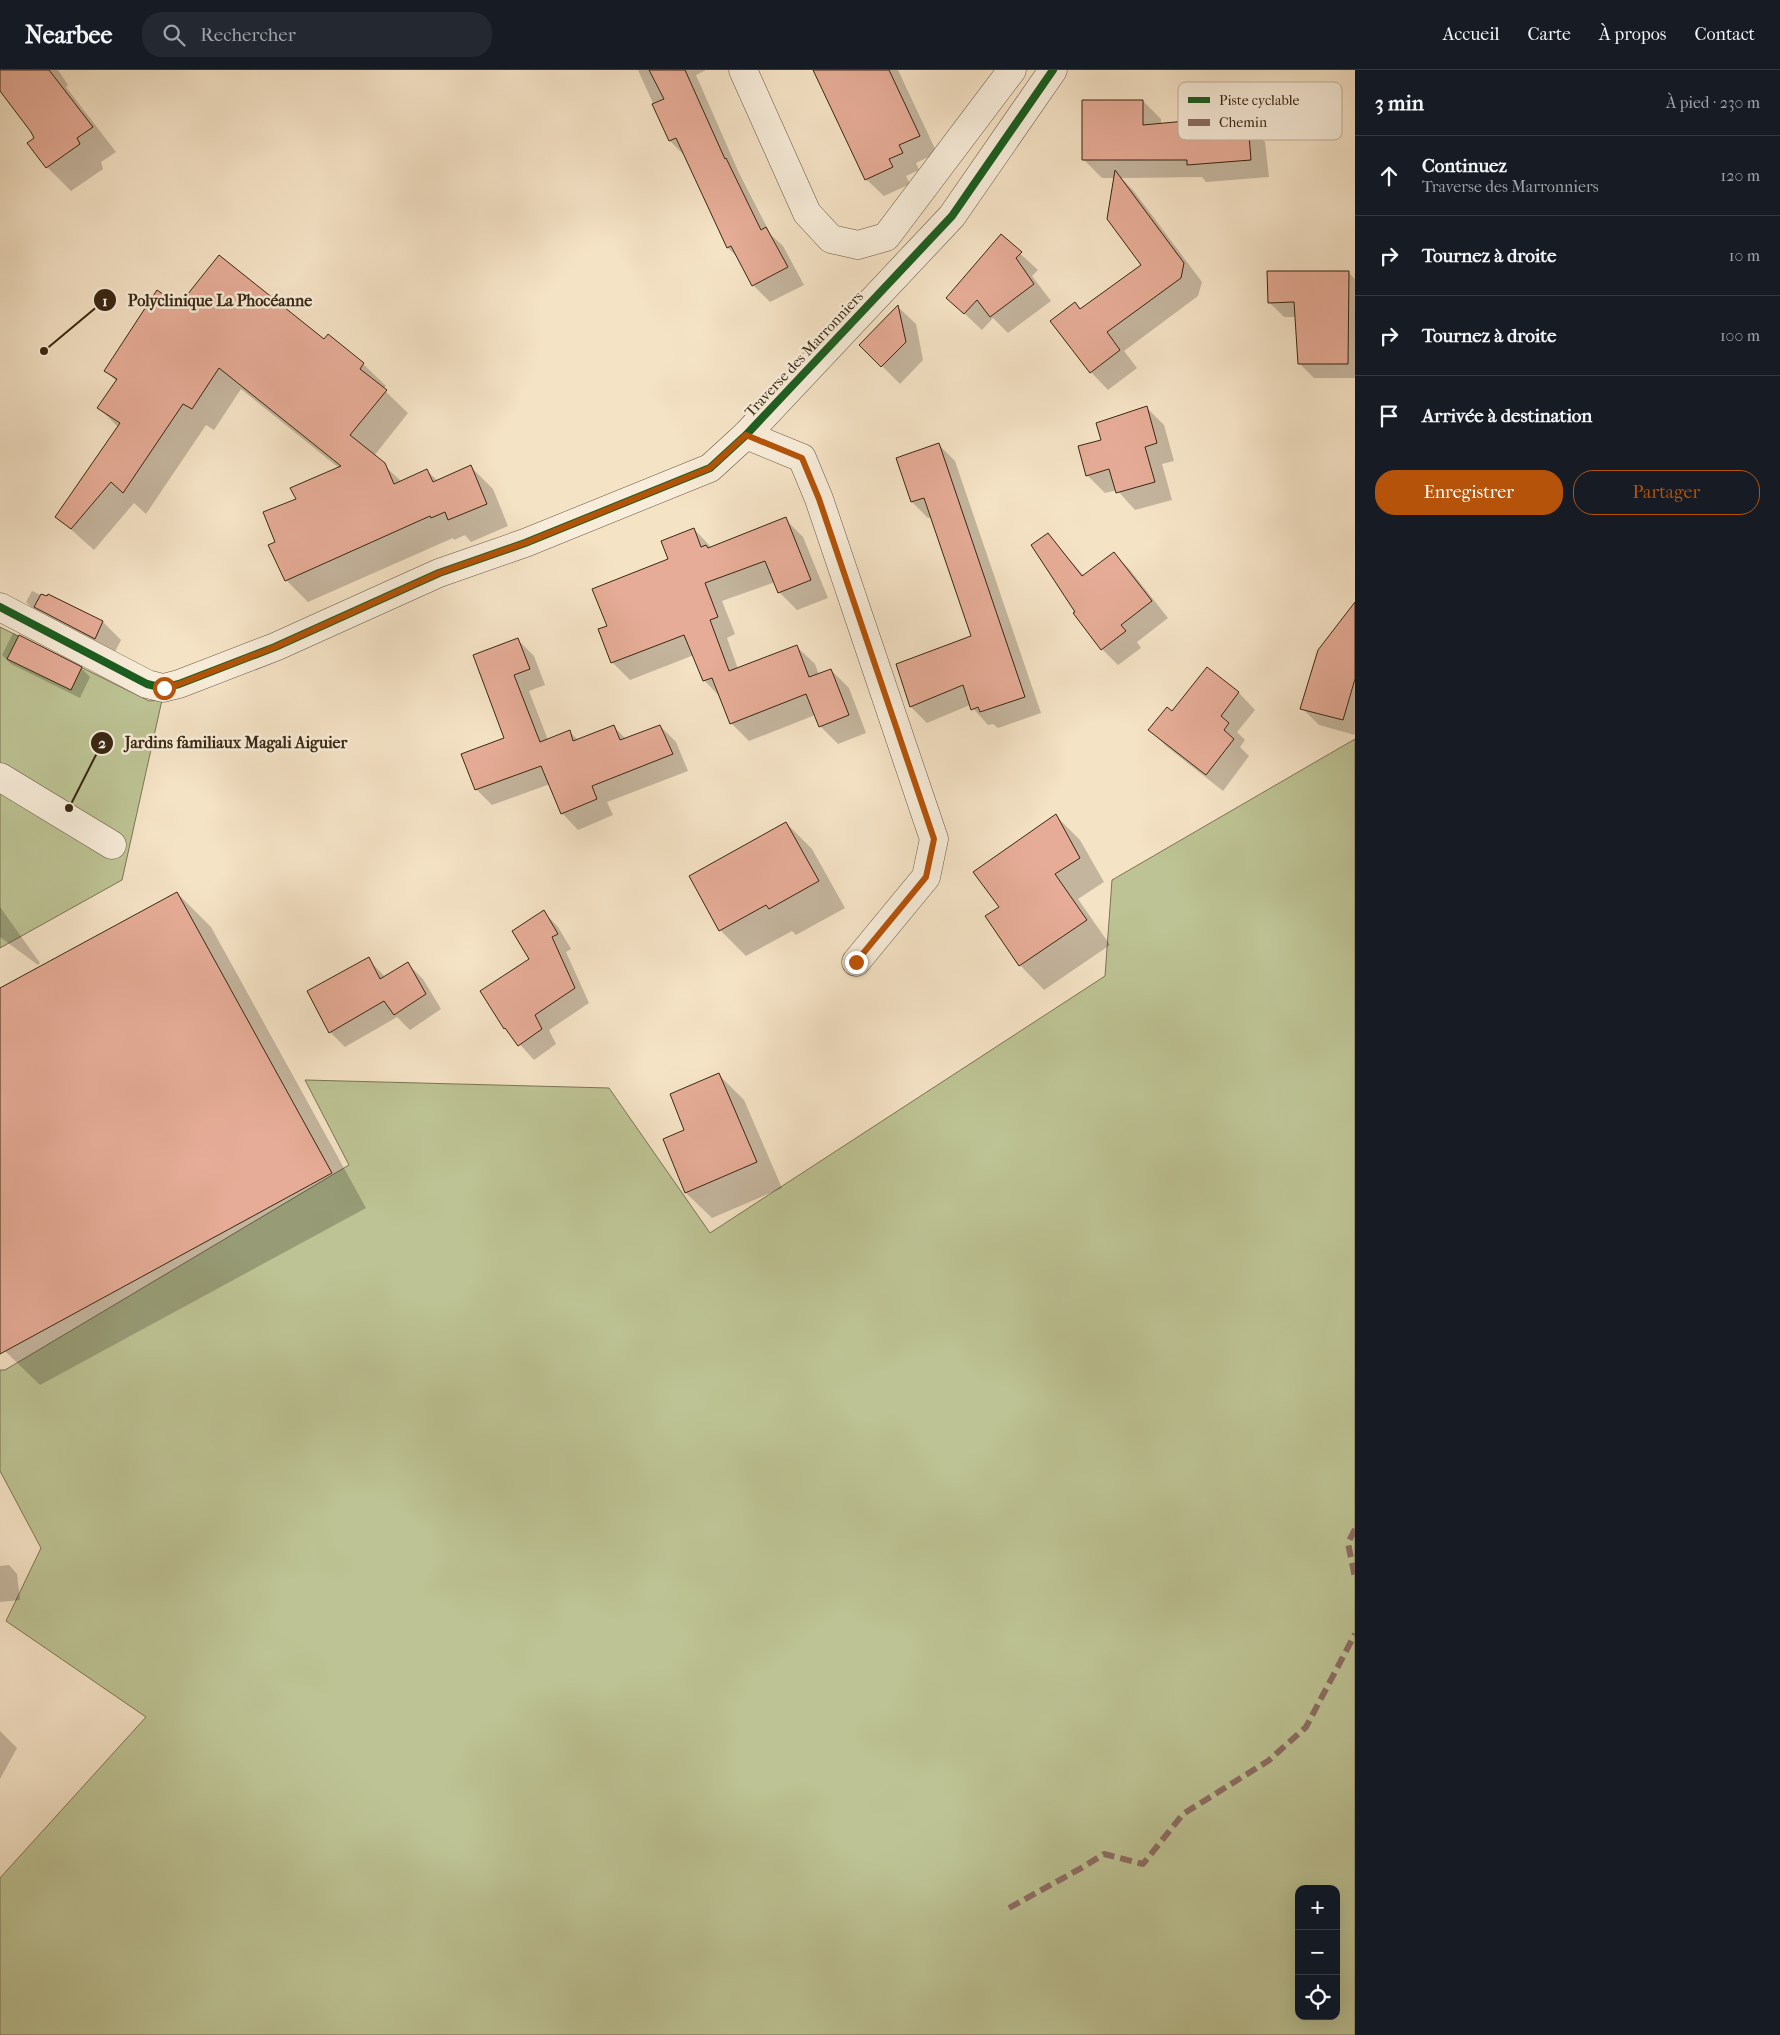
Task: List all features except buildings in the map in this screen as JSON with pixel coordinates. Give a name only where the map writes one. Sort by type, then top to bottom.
[{"type":"street","points":[[743,70],[807,213],[831,239],[858,245],[886,237],[1012,70]]},
{"type":"street","name":"Traverse des Marronniers","points":[[0,607],[146,684],[164,688],[275,647],[439,573],[525,543],[710,468],[746,435],[952,216],[1053,70]]},
{"type":"street","points":[[746,435],[802,458],[819,499],[934,839],[926,877],[856,962]]},
{"type":"street","points":[[0,777],[112,845]]},
{"type":"green space","points":[[0,627],[149,701],[162,700],[122,880],[0,948]]},
{"type":"green space","points":[[1355,739],[1355,2035],[0,2035],[0,1878],[146,1717],[6,1621],[41,1548],[0,1471],[0,1370],[5,1370],[349,1165],[305,1080],[609,1088],[710,1233],[1105,976],[1112,880]]},
{"type":"marked path","points":[[1355,1529],[1348,1543],[1355,1578]]},
{"type":"marked path","points":[[1009,1908],[1104,1854],[1143,1864],[1183,1814],[1268,1761],[1306,1727],[1355,1634]]},
{"type":"cycle path","points":[[0,607],[147,684],[163,688],[179,684],[275,647],[439,573],[525,543],[710,468],[746,435],[952,216],[1053,70]]},
{"type":"place","name":"Polyclinique La Phocéanne","points":[[44,351]]},
{"type":"place","name":"Jardins familiaux Magali Aiguier","points":[[69,808]]},
{"type":"route","points":[[164,688],[275,647],[439,573],[525,543],[710,468],[746,435],[802,458],[819,499],[934,839],[926,877],[856,962]]}]
